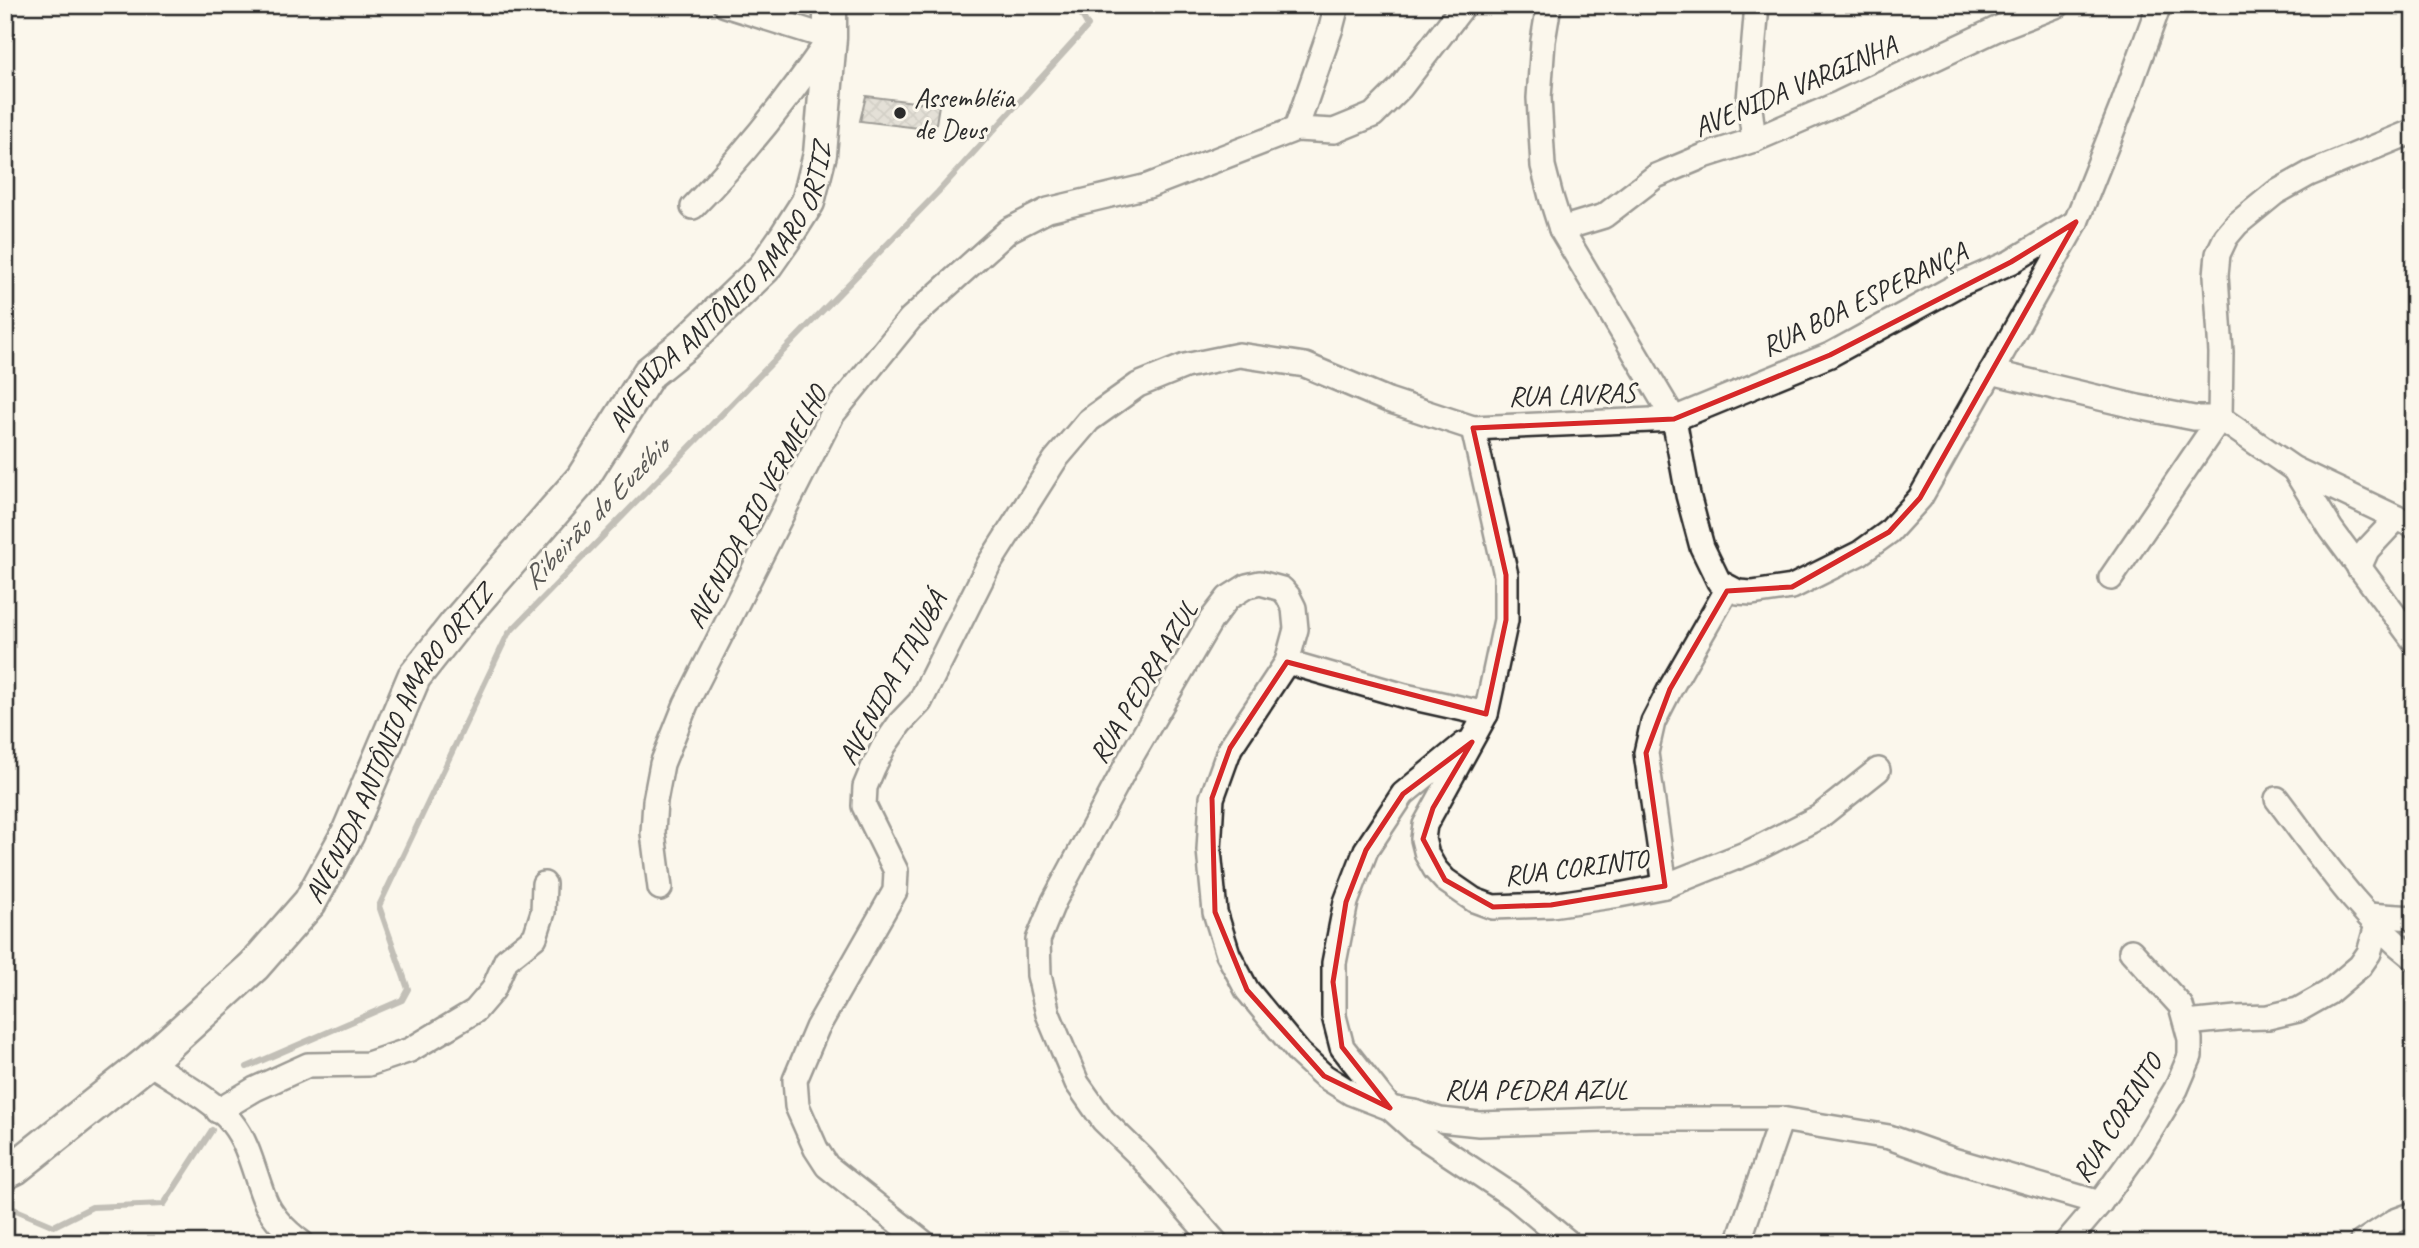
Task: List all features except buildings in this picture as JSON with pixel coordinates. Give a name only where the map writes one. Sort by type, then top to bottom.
[{"type":"street","points":[[693,207],[792,95],[830,38],[725,5]]},
{"type":"street","name":"AVENIDA ANTÔNIO AMARO ORTIZ","points":[[5,1172],[15,1168],[148,1062],[254,966],[310,902],[348,832],[414,677],[456,624],[582,479],[649,373],[685,344],[764,268],[808,202],[820,155],[830,38],[830,5]]},
{"type":"street","points":[[1296,129],[1331,28],[1336,5]]},
{"type":"street","name":"AVENIDA RIO VERMELHO","points":[[660,888],[653,833],[655,801],[662,764],[686,704],[832,415],[910,319],[1009,230],[1048,210],[1148,186],[1296,129],[1334,131],[1373,115],[1401,87],[1464,5]]},
{"type":"street","points":[[1549,5],[1543,41],[1539,98],[1543,166],[1561,229],[1674,419],[1688,495],[1702,547],[1719,582],[1728,588],[1752,593],[1792,587],[1860,553],[1889,532],[1920,498],[2076,222],[2159,5]]},
{"type":"street","points":[[1754,140],[1749,100],[1757,5]]},
{"type":"street","name":"AVENIDA VARGINHA","points":[[1561,229],[1604,216],[1656,176],[1704,156],[1754,140],[1840,103],[2001,27],[2059,5]]},
{"type":"street","points":[[2111,578],[2220,418],[2221,353],[2216,275],[2218,254],[2226,237],[2237,224],[2275,193],[2309,174],[2414,131]]},
{"type":"street","name":"RUA BOA ESPERANÇA","points":[[1674,419],[1830,355],[1956,286],[2011,262],[2076,222]]},
{"type":"street","name":"AVENIDA ITAJUBÁ","points":[[924,1243],[827,1166],[816,1149],[797,1106],[795,1080],[817,1028],[895,891],[897,871],[864,806],[865,787],[891,734],[920,702],[989,564],[1055,460],[1089,420],[1138,385],[1185,366],[1239,355],[1305,365],[1388,400],[1473,428]]},
{"type":"street","points":[[1992,372],[2138,407],[2194,418],[2220,418],[2294,469],[2405,522],[2367,550],[2359,568]]},
{"type":"street","name":"RUA LAVRAS","points":[[1473,428],[1674,419]]},
{"type":"street","name":"RUA CORINTO","points":[[1473,428],[1506,575],[1506,620],[1482,724],[1425,825],[1423,839],[1427,855],[1445,880],[1474,900],[1493,907],[1550,905],[1664,886],[1750,852],[1818,817],[1878,770]]},
{"type":"street","points":[[2294,469],[2331,529],[2414,641]]},
{"type":"street","name":"RUA PEDRA AZUL","points":[[1216,1243],[1142,1158],[1103,1120],[1077,1083],[1048,1014],[1039,975],[1038,940],[1054,901],[1130,757],[1211,620],[1228,598],[1247,586],[1260,583],[1282,589],[1288,596],[1294,608],[1296,629],[1287,662],[1230,748],[1212,798],[1209,850],[1215,912],[1228,954],[1247,990],[1299,1053],[1324,1076],[1351,1093],[1390,1108],[1440,1120],[1479,1124],[1638,1119],[1781,1119],[1889,1137],[1953,1160],[2100,1203]]},
{"type":"street","points":[[1664,886],[1646,753],[1653,722],[1728,588]]},
{"type":"street","points":[[1287,662],[1405,696],[1482,724],[1403,794],[1366,850],[1346,902],[1334,964],[1334,1016],[1342,1047],[1390,1108],[1419,1134],[1514,1196],[1569,1243]]},
{"type":"street","points":[[2277,799],[2372,920],[2414,958]]},
{"type":"street","points":[[218,1111],[254,1089],[308,1065],[368,1063],[410,1050],[475,1011],[493,990],[506,960],[535,937],[543,912],[544,884]]},
{"type":"street","points":[[2372,920],[2414,918]]},
{"type":"street","points":[[2187,1023],[2268,1017],[2298,1010],[2328,992],[2360,966],[2369,954],[2372,920]]},
{"type":"street","name":"RUA CORINTO","points":[[2066,1243],[2100,1203],[2140,1148],[2176,1089],[2190,1056],[2190,1039],[2182,1006],[2131,951]]},
{"type":"street","points":[[148,1062],[231,1121],[243,1139],[264,1200],[275,1218],[302,1243]]},
{"type":"street","points":[[1738,1243],[1781,1119]]},
{"type":"street","points":[[2361,1243],[2395,1221],[2414,1214]]},
{"type":"highlighted area","points":[[2076,222],[1920,498],[1889,532],[1792,587],[1727,591],[1670,689],[1646,753],[1665,886],[1551,905],[1493,907],[1445,880],[1423,839],[1433,808],[1472,742],[1403,794],[1366,850],[1346,902],[1333,982],[1342,1047],[1390,1108],[1324,1076],[1247,990],[1215,912],[1212,798],[1230,748],[1287,662],[1486,714],[1506,620],[1506,575],[1473,428],[1674,419],[1830,355],[2011,262]]},
{"type":"waterway","name":"Ribeirão do Euzébio","points":[[247,1067],[402,1000],[408,989],[379,906],[508,634],[938,192],[1088,26],[1076,5]]},
{"type":"waterway","points":[[5,1207],[54,1226],[92,1207],[164,1204],[212,1130]]},
{"type":"place","name":"Assembléia de Deus","points":[[900,113]]}]
